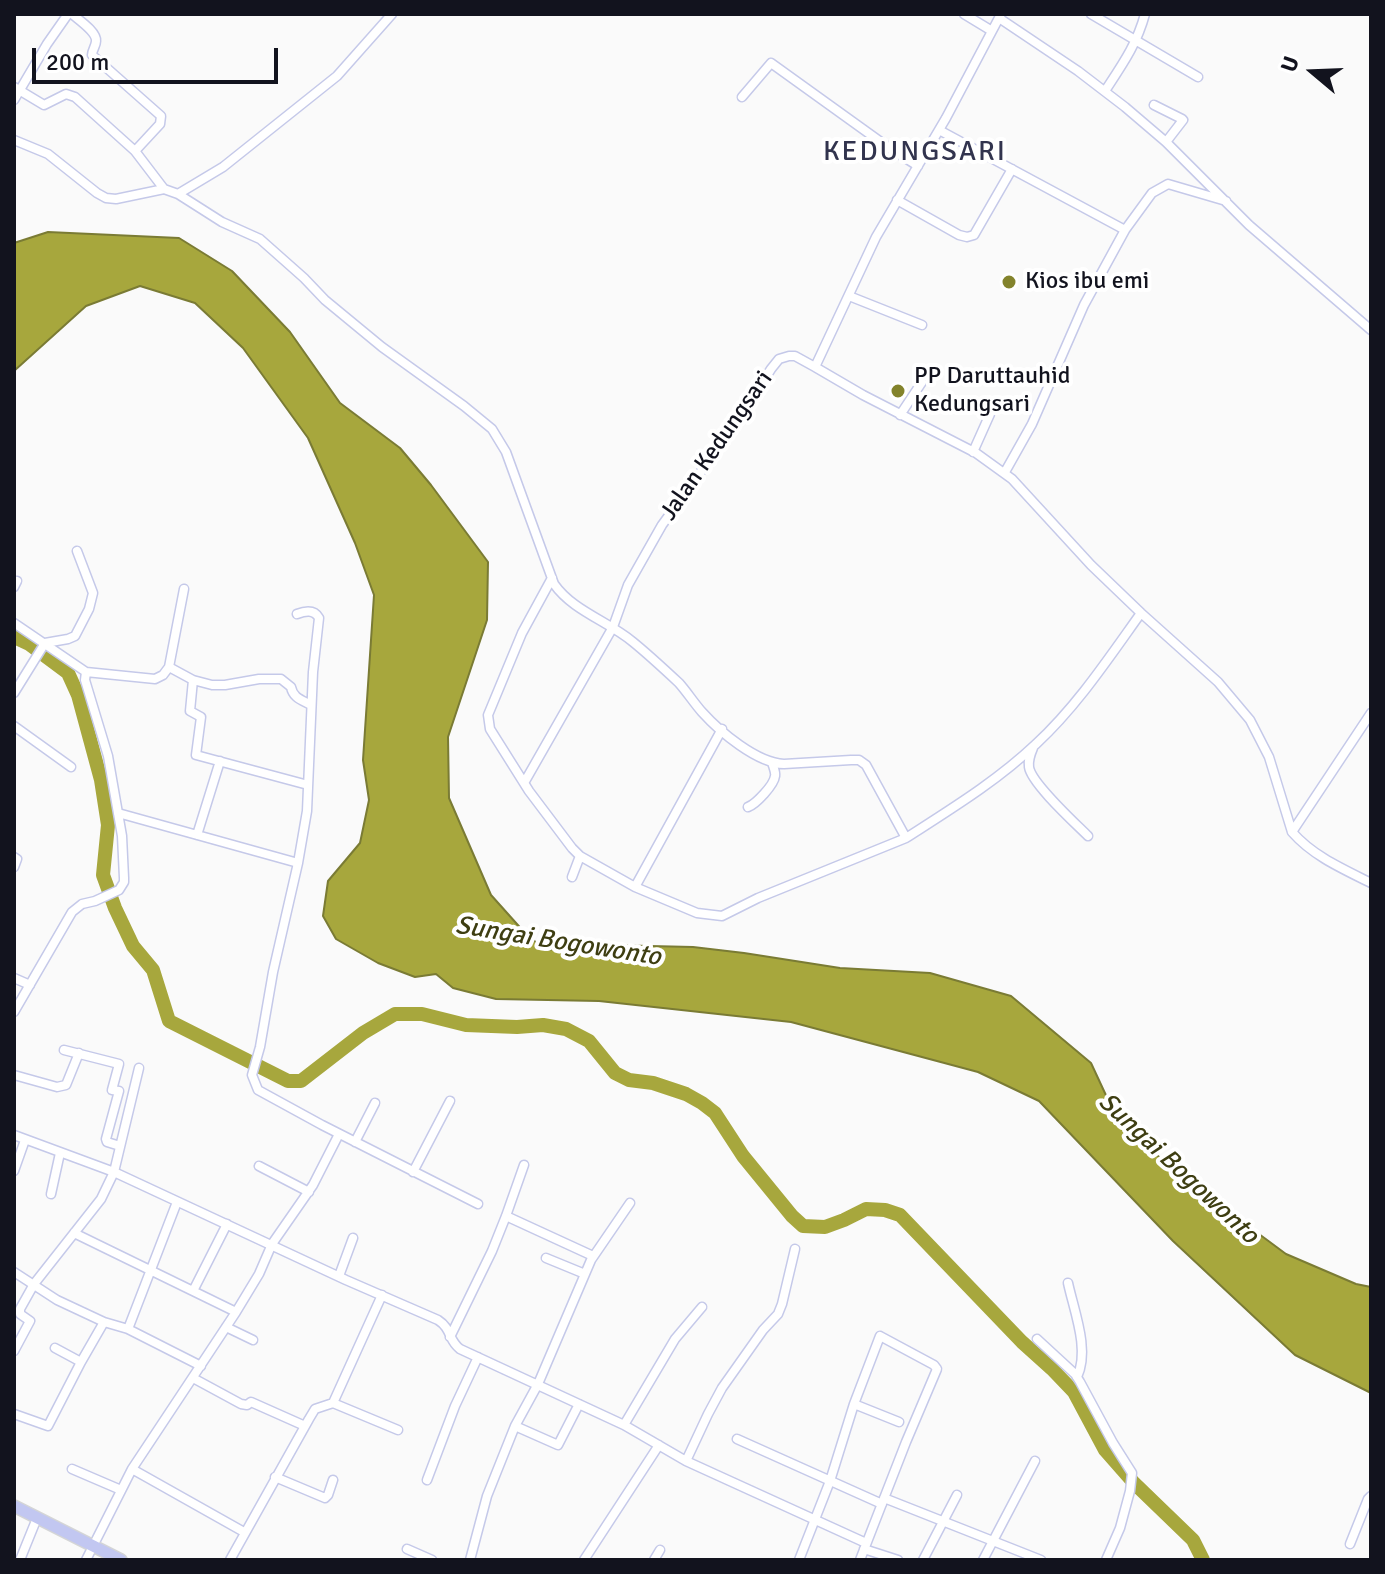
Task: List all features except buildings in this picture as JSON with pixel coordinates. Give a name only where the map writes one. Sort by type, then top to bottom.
[{"type":"main road","points":[[14,1506],[121,1560]]},
{"type":"street","points":[[14,100],[17,89],[70,14],[95,37],[92,55],[161,116],[160,124],[135,151]]},
{"type":"street","points":[[178,194],[223,167],[337,76],[392,14]]},
{"type":"street","points":[[964,14],[992,31]]},
{"type":"street","points":[[1091,14],[1198,77]]},
{"type":"street","points":[[1105,91],[1137,40],[1145,14]]},
{"type":"street","points":[[1371,330],[1249,225],[1166,142],[1105,91],[1000,16],[939,130],[876,237],[815,367],[1005,472],[1091,565],[1218,682],[1250,720],[1269,757],[1292,832],[1315,853],[1371,883]]},
{"type":"street","points":[[742,97],[771,63],[918,166]]},
{"type":"street","points":[[17,89],[44,105],[66,94],[71,95],[135,151],[164,189]]},
{"type":"street","points":[[1154,105],[1183,120],[1166,142]]},
{"type":"street","points":[[939,130],[1125,230]]},
{"type":"street","points":[[14,140],[48,154],[106,198],[116,199],[164,189],[178,194],[222,222],[260,239],[347,319],[492,429],[506,452],[554,584],[562,595],[613,627],[654,660],[703,713],[763,760],[772,763],[859,760],[866,765],[906,838]]},
{"type":"street","points":[[897,200],[967,237],[974,235],[1012,169]]},
{"type":"street","points":[[1005,472],[1032,424],[1084,305],[1125,230],[1152,193],[1168,184],[1226,201]]},
{"type":"street","points":[[849,296],[922,325]]},
{"type":"street","name":"Jalan Kedungsari","points":[[613,627],[628,585],[662,525],[742,415],[771,369],[779,359],[789,356],[815,367]]},
{"type":"street","points":[[900,415],[922,382]]},
{"type":"street","points":[[973,452],[990,414]]},
{"type":"street","points":[[14,693],[44,645],[75,636],[89,609],[93,593],[77,551]]},
{"type":"street","points":[[552,578],[522,633],[488,715],[490,729],[550,821],[580,856],[635,887],[697,913],[722,916],[758,898],[906,838],[992,782],[1059,720],[1102,669],[1141,613]]},
{"type":"street","points":[[14,623],[86,672],[155,679],[169,667],[184,589]]},
{"type":"street","points":[[297,614],[306,611],[317,614],[319,618],[311,705],[307,811],[253,1081],[258,1090],[478,1204]]},
{"type":"street","points":[[524,783],[613,627]]},
{"type":"street","points":[[169,667],[193,680],[212,685],[281,679],[291,687],[292,694],[311,705]]},
{"type":"street","points":[[14,1012],[72,912],[82,904],[119,890],[124,882],[122,836],[108,756],[85,680],[86,672]]},
{"type":"street","points":[[193,680],[190,711],[201,717],[196,755],[308,785]]},
{"type":"street","points":[[1292,832],[1369,720]]},
{"type":"street","points":[[14,726],[71,767]]},
{"type":"street","points":[[635,887],[722,729]]},
{"type":"street","points":[[1036,744],[1029,758],[1030,772],[1088,836]]},
{"type":"street","points":[[197,835],[220,761]]},
{"type":"street","points":[[748,807],[756,804],[775,778],[772,763]]},
{"type":"street","points":[[118,813],[298,863]]},
{"type":"street","points":[[572,877],[580,856]]},
{"type":"street","points":[[14,857],[17,859],[14,867]]},
{"type":"street","points":[[14,978],[30,985]]},
{"type":"street","points":[[64,1050],[119,1064],[112,1090],[119,1091],[106,1139],[120,1146]]},
{"type":"street","points":[[14,1075],[57,1087],[66,1085],[79,1053]]},
{"type":"street","points":[[14,1351],[29,1322],[19,1312],[34,1284],[101,1199],[114,1172],[139,1068]]},
{"type":"street","points":[[413,1172],[450,1101]]},
{"type":"street","points":[[355,1142],[375,1103]]},
{"type":"street","points":[[86,1560],[132,1469],[236,1312],[259,1274],[272,1244],[309,1192],[339,1134]]},
{"type":"street","points":[[14,1135],[114,1172],[438,1320],[445,1325],[460,1349],[624,1425],[686,1461],[898,1560]]},
{"type":"street","points":[[14,1171],[25,1140]]},
{"type":"street","points":[[51,1194],[60,1153]]},
{"type":"street","points":[[450,1337],[492,1251],[524,1165]]},
{"type":"street","points":[[259,1166],[309,1192]]},
{"type":"street","points":[[128,1329],[177,1202]]},
{"type":"street","points":[[470,1560],[487,1496],[515,1426],[538,1384],[593,1256],[630,1203]]},
{"type":"street","points":[[506,1216],[593,1256]]},
{"type":"street","points":[[193,1291],[227,1224]]},
{"type":"street","points":[[74,1233],[236,1312]]},
{"type":"street","points":[[339,1276],[353,1238]]},
{"type":"street","points":[[686,1461],[722,1388],[778,1314],[795,1249]]},
{"type":"street","points":[[546,1258],[585,1274]]},
{"type":"street","points":[[14,1272],[57,1300],[104,1322],[128,1329],[201,1366]]},
{"type":"street","points":[[1068,1283],[1082,1351],[1083,1363],[1077,1377]]},
{"type":"street","points":[[333,1403],[382,1295]]},
{"type":"street","points":[[624,1425],[675,1339],[702,1307]]},
{"type":"street","points":[[14,1414],[48,1426],[104,1322]]},
{"type":"street","points":[[226,1327],[253,1340]]},
{"type":"street","points":[[799,1560],[880,1336],[937,1369],[860,1560]]},
{"type":"street","points":[[1037,1339],[1077,1377],[1132,1473],[1120,1528],[1106,1560]]},
{"type":"street","points":[[55,1348],[81,1362]]},
{"type":"street","points":[[427,1480],[455,1406],[478,1357]]},
{"type":"street","points":[[193,1378],[241,1404],[251,1402],[305,1426]]},
{"type":"street","points":[[230,1560],[315,1409],[333,1403],[398,1430]]},
{"type":"street","points":[[515,1426],[558,1445],[579,1404]]},
{"type":"street","points":[[854,1404],[899,1422]]},
{"type":"street","points":[[737,1439],[830,1481],[1041,1560]]},
{"type":"street","points":[[584,1560],[659,1445]]},
{"type":"street","points":[[983,1560],[1035,1461]]},
{"type":"street","points":[[72,1469],[121,1490]]},
{"type":"street","points":[[132,1469],[244,1532]]},
{"type":"street","points":[[275,1477],[325,1498],[333,1480]]},
{"type":"street","points":[[923,1560],[957,1495]]},
{"type":"street","points":[[1350,1544],[1371,1496]]},
{"type":"street","points":[[20,1560],[37,1518]]},
{"type":"street","points":[[407,1549],[432,1560]]},
{"type":"street","points":[[654,1560],[660,1550]]},
{"type":"shaded area","points":[[48,232],[179,238],[232,271],[290,332],[340,403],[400,448],[488,562],[487,620],[448,737],[449,798],[491,895],[525,933],[545,950],[607,945],[693,947],[840,968],[930,973],[1011,996],[1091,1063],[1117,1119],[1178,1174],[1286,1254],[1356,1284],[1371,1287],[1371,1393],[1295,1355],[1173,1241],[1039,1101],[978,1072],[791,1022],[599,1001],[496,999],[453,988],[436,974],[415,977],[378,963],[336,939],[323,916],[328,881],[360,843],[369,800],[363,760],[374,595],[355,543],[308,438],[243,348],[195,303],[140,286],[86,306],[14,371],[14,243]]},
{"type":"waterway","points":[[14,637],[29,644],[68,673],[78,695],[101,780],[108,825],[103,875],[133,946],[153,970],[169,1021],[288,1081],[301,1081],[363,1033],[395,1014],[422,1014],[466,1025],[543,1025],[566,1029],[589,1041],[615,1073],[629,1080],[653,1083],[686,1094],[715,1113],[743,1156],[803,1226],[825,1227],[866,1209],[900,1215],[1074,1392],[1105,1450],[1193,1540],[1203,1560]]},
{"type":"place","name":"Kios ibu emi","points":[[1009,282]]},
{"type":"place","name":"PP Daruttauhid Kedungsari","points":[[898,391]]},
{"type":"district","name":"KEDUNGSARI","points":[[915,153]]},
{"type":"water label","name":"Sungai Bogowonto","points":[[558,942]]},
{"type":"water label","name":"Sungai Bogowonto","points":[[1178,1169]]}]
